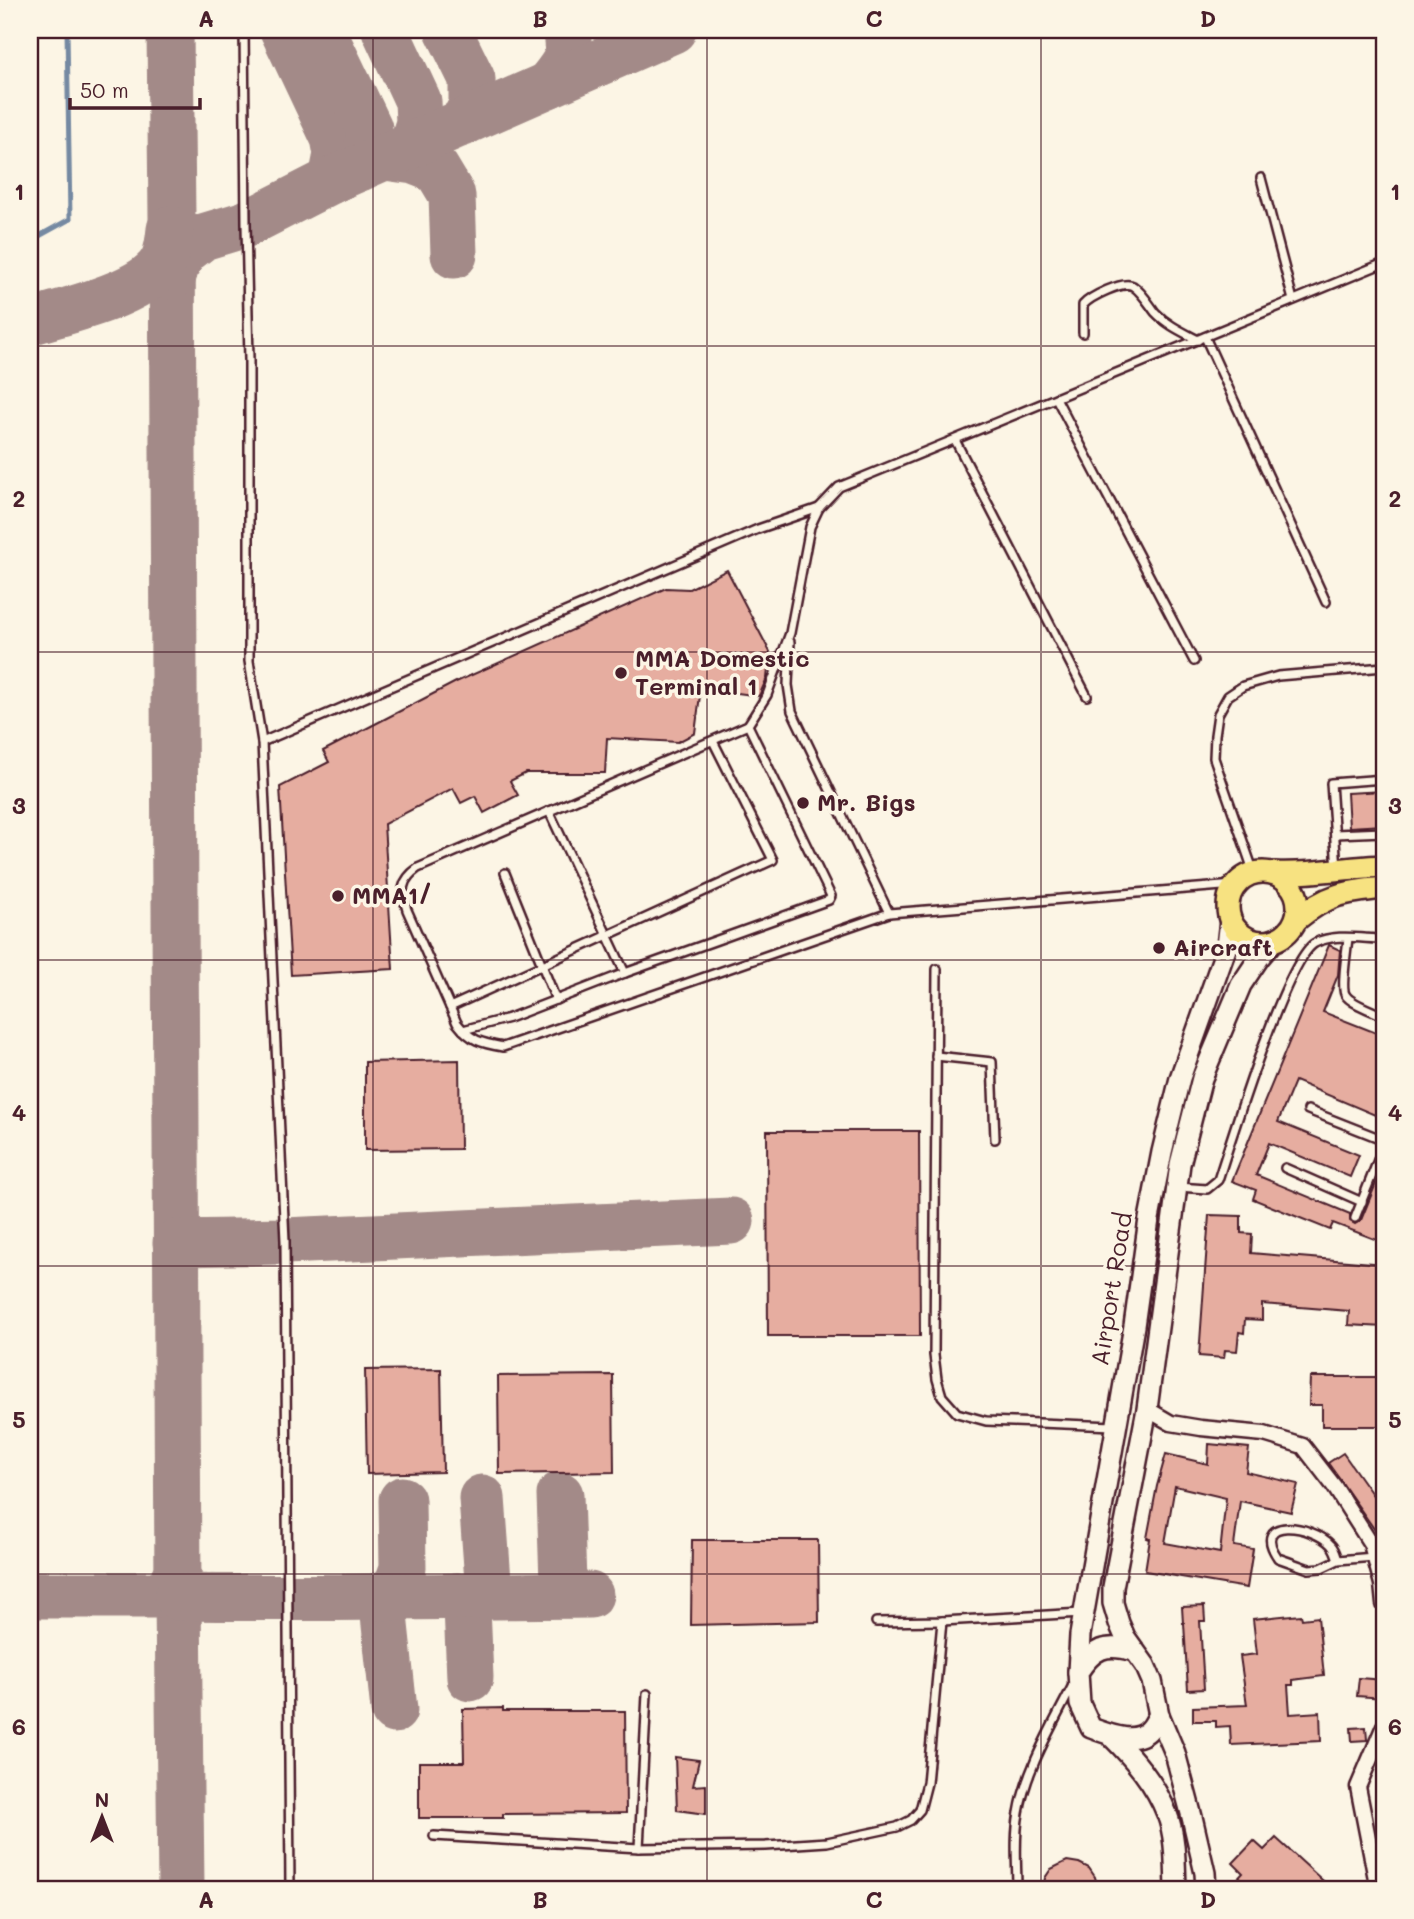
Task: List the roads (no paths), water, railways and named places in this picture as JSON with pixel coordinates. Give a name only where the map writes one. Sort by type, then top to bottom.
[{"type":"main road","points":[[1263,873],[1279,875],[1289,883],[1295,891],[1298,903],[1293,927],[1284,936],[1269,942],[1257,942],[1245,938],[1236,930],[1227,908],[1229,896],[1243,878],[1263,873],[1300,875],[1384,866]]},
{"type":"main road","points":[[1296,919],[1314,905],[1347,891],[1384,888]]},
{"type":"main road","name":"Airport Road","points":[[1078,1672],[1083,1613],[1162,1152],[1180,1078],[1227,946],[1230,920]]},
{"type":"main road","name":"Airport Road","points":[[1134,1651],[1119,1623],[1113,1603],[1113,1587],[1147,1409],[1180,1164],[1202,1078],[1241,985],[1275,939]]},
{"type":"main road","points":[[1159,1715],[1149,1731],[1137,1737],[1111,1736],[1091,1728],[1080,1704],[1078,1672],[1098,1650],[1112,1647],[1134,1651],[1144,1665],[1152,1681],[1159,1715],[1175,1754],[1205,1873],[1206,1889]]},
{"type":"main road","points":[[1111,1736],[1137,1762],[1168,1816],[1176,1889]]},
{"type":"street","points":[[1147,1409],[1171,1423],[1264,1434],[1304,1446],[1334,1486],[1371,1544],[1383,1584],[1384,1604]]},
{"type":"street","points":[[1378,1889],[1357,1787],[1384,1726]]},
{"type":"lane","points":[[244,30],[249,360],[249,661],[262,742],[285,1241],[290,1889]]},
{"type":"lane","points":[[1261,178],[1293,300]]},
{"type":"lane","points":[[889,913],[792,710],[788,685],[790,633],[810,527],[818,508],[839,488],[1384,263]]},
{"type":"lane","points":[[1083,333],[1083,305],[1087,300],[1128,284],[1135,287],[1157,314],[1171,325],[1201,338],[1326,602]]},
{"type":"lane","points":[[1056,398],[1194,660]]},
{"type":"lane","points":[[954,440],[1087,696]]},
{"type":"lane","points":[[262,742],[758,528],[818,508]]},
{"type":"lane","points":[[790,633],[767,695],[748,725],[418,868],[409,875],[403,884],[402,896],[450,1007],[466,1035],[479,1042],[503,1047],[889,913],[1235,885]]},
{"type":"lane","points":[[1263,873],[1214,758],[1218,714],[1228,696],[1243,685],[1278,676],[1384,667]]},
{"type":"lane","points":[[463,1031],[509,1018],[625,973],[830,900],[831,896],[748,725]]},
{"type":"lane","points":[[450,1007],[773,860],[713,741]]},
{"type":"lane","points":[[1337,869],[1331,783],[1384,779]]},
{"type":"lane","points":[[550,811],[625,973]]},
{"type":"lane","points":[[1335,834],[1384,832]]},
{"type":"lane","points":[[505,873],[556,1000]]},
{"type":"lane","points":[[1348,938],[1343,984],[1345,994],[1352,1001],[1384,1016]]},
{"type":"lane","points":[[1177,1187],[1207,1189],[1218,1180],[1283,995],[1313,944],[1348,938],[1384,939]]},
{"type":"lane","points":[[937,969],[933,1355],[942,1396],[957,1413],[986,1421],[1116,1426]]},
{"type":"lane","points":[[936,1056],[992,1062],[995,1139]]},
{"type":"lane","points":[[1308,1110],[1384,1142],[1355,1218]]},
{"type":"lane","points":[[1285,1168],[1362,1202]]},
{"type":"lane","points":[[1338,1560],[1333,1546],[1307,1530],[1278,1528],[1272,1534],[1270,1542],[1278,1558],[1309,1569],[1321,1568],[1338,1560],[1374,1557]]},
{"type":"lane","points":[[876,1622],[1083,1613]]},
{"type":"lane","points":[[434,1836],[639,1848],[766,1846],[827,1842],[897,1827],[911,1820],[920,1810],[928,1783],[942,1621]]},
{"type":"lane","points":[[1017,1889],[1018,1814],[1026,1782],[1078,1672]]},
{"type":"lane","points":[[639,1848],[647,1694]]},
{"type":"waterway","points":[[30,241],[70,219],[67,30]]},
{"type":"place","name":"MMA Domestic Terminal 1","points":[[621,673]]},
{"type":"place","name":"Mr. Bigs","points":[[803,803]]},
{"type":"place","name":"MMA1/","points":[[338,896]]},
{"type":"place","name":"Aircraft","points":[[1159,948]]}]
